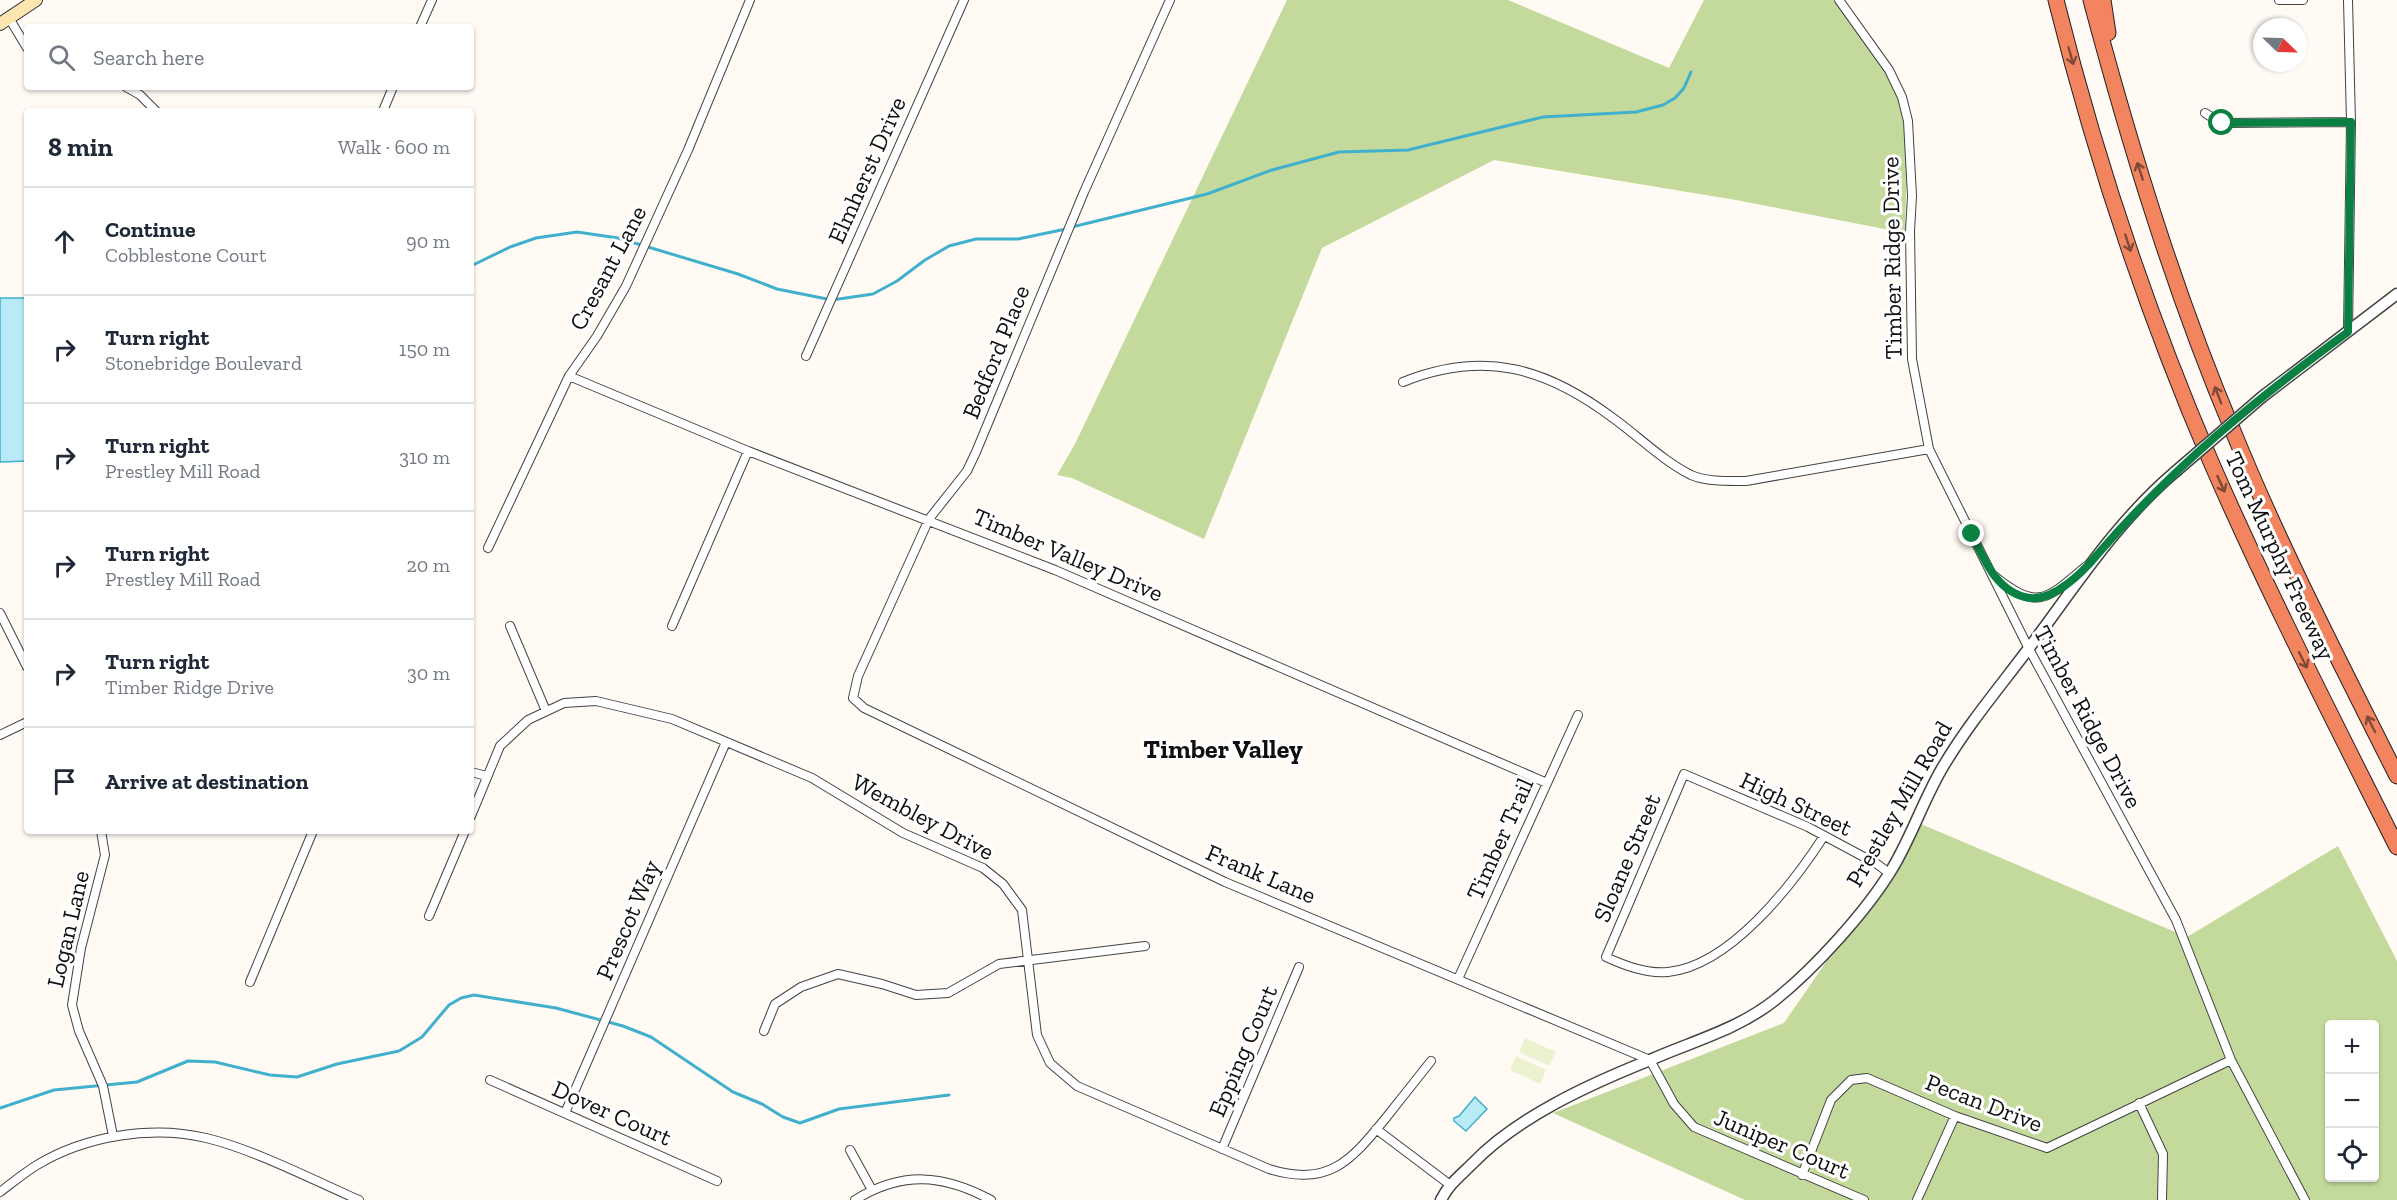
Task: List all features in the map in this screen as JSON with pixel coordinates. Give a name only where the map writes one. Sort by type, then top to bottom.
[{"type":"highway","name":"Tom Murphy Freeway","points":[[2056,0],[2104,170],[2174,371],[2210,460],[2289,634],[2397,847]]},
{"type":"highway","name":"Tom Murphy Freeway","points":[[2091,0],[2119,104],[2179,292],[2232,431],[2303,588],[2397,776]]},
{"type":"highway","points":[[2103,0],[2119,104]]},
{"type":"main road","points":[[5,21],[36,0]]},
{"type":"street","points":[[421,24],[432,0]]},
{"type":"street","name":"Cresant Lane","points":[[488,548],[569,376],[597,336],[626,286],[688,150],[750,0]]},
{"type":"street","name":"Elmherst Drive","points":[[806,356],[964,0]]},
{"type":"street","name":"Bedford Place","points":[[864,708],[853,698],[858,676],[929,519],[967,471],[976,452],[1084,192],[1170,0]]},
{"type":"street","name":"Timber Ridge Drive","points":[[1839,0],[1889,70],[1902,97],[1908,122],[1912,196],[1910,231],[1912,359],[1929,449],[2029,649],[2176,920],[2231,1060],[2305,1200]]},
{"type":"street","points":[[2278,0],[2303,0]]},
{"type":"street","points":[[2348,0],[2351,122],[2348,332]]},
{"type":"street","points":[[5,21],[24,44]]},
{"type":"street","points":[[131,90],[153,108]]},
{"type":"street","points":[[384,108],[392,90]]},
{"type":"street","points":[[2205,113],[2222,123],[2351,122]]},
{"type":"street","name":"Prestley Mill Road","points":[[1441,1200],[1449,1184],[1496,1143],[1557,1103],[1650,1060],[1726,1031],[1776,1000],[1842,934],[1889,873],[1930,789],[1970,722],[2029,649],[2092,561],[2147,498],[2262,397],[2397,294]]},
{"type":"street","points":[[1403,382],[1430,371],[1459,365],[1484,364],[1541,377],[1594,404],[1692,476],[1716,480],[1746,481],[1929,449]]},
{"type":"street","name":"Timber Valley Drive","points":[[569,376],[748,451],[929,519],[1066,574],[1547,783]]},
{"type":"street","points":[[672,626],[748,451]]},
{"type":"street","name":"Prestley Mill Road","points":[[1992,575],[2016,594],[2032,598],[2054,593],[2092,561]]},
{"type":"street","points":[[0,613],[24,661]]},
{"type":"street","points":[[510,626],[546,711]]},
{"type":"street","name":"Wembley Drive","points":[[474,808],[500,746],[528,720],[564,703],[596,701],[672,718],[812,778],[903,833],[982,868],[1003,884],[1022,910],[1037,1035],[1050,1063],[1077,1086],[1293,1177],[1322,1173],[1353,1157],[1431,1061]]},
{"type":"street","name":"Frank Lane","points":[[864,708],[1225,882],[1650,1060]]},
{"type":"street","name":"Timber Trail","points":[[1458,979],[1578,715]]},
{"type":"street","points":[[0,735],[24,723]]},
{"type":"street","name":"Prescot Way","points":[[565,1113],[726,742]]},
{"type":"street","points":[[474,773],[487,776]]},
{"type":"street","name":"High Street","points":[[1684,774],[1824,836],[1877,864],[1889,873]]},
{"type":"street","name":"Sloane Street","points":[[1684,774],[1606,957],[1626,966],[1667,972],[1700,964],[1728,945],[1782,896],[1824,836]]},
{"type":"street","name":"Logan Lane","points":[[102,834],[105,855],[81,948],[72,1005],[79,1031],[103,1086],[113,1136]]},
{"type":"street","points":[[250,982],[312,834]]},
{"type":"street","points":[[429,916],[464,834]]},
{"type":"street","points":[[764,1031],[775,1004],[801,987],[838,974],[882,984],[916,996],[948,993],[999,964],[1145,946]]},
{"type":"street","name":"Epping Court","points":[[1222,1149],[1299,967]]},
{"type":"street","name":"Juniper Court","points":[[1650,1060],[1674,1104],[1694,1127],[1864,1200]]},
{"type":"street","name":"Pecan Drive","points":[[1802,1175],[1831,1100],[1851,1080],[1867,1078],[1955,1116],[2048,1148],[2231,1060]]},
{"type":"street","name":"Dover Court","points":[[490,1080],[717,1181]]},
{"type":"street","points":[[2139,1103],[2163,1154],[2162,1200]]},
{"type":"street","points":[[1917,1200],[1955,1116]]},
{"type":"street","points":[[1376,1129],[1449,1184]]},
{"type":"street","points":[[0,1192],[37,1165],[77,1146],[113,1136],[177,1134],[205,1138],[228,1145],[359,1200]]},
{"type":"street","points":[[850,1150],[872,1190]]},
{"type":"street","points":[[855,1200],[872,1190],[932,1178],[964,1187],[991,1200]]},
{"type":"green space","points":[[1287,0],[1508,0],[1669,68],[1704,0],[1839,0],[1889,70],[1908,121],[1905,233],[1736,200],[1494,160],[1322,248],[1204,539],[1072,478],[1057,475],[1075,444]]},
{"type":"green space","points":[[1921,824],[2187,937],[2338,846],[2397,961],[2397,1200],[1745,1200],[1553,1113],[1784,1023]]},
{"type":"green space","points":[[1525,1038],[1556,1052],[1549,1066],[1519,1052]]},
{"type":"green space","points":[[1516,1056],[1546,1070],[1540,1084],[1510,1070]]},
{"type":"water","points":[[0,298],[24,298],[24,461],[0,462]]},
{"type":"water","points":[[1475,1097],[1487,1109],[1466,1131],[1454,1121],[1454,1118],[1459,1116]]},
{"type":"waterway","points":[[1072,227],[1207,194],[1272,170],[1339,152],[1408,150],[1543,117],[1636,112],[1663,105],[1675,98],[1684,88],[1691,72]]},
{"type":"waterway","points":[[474,265],[510,247],[536,238],[577,232],[618,238],[738,274],[777,289],[832,300],[873,294],[897,281],[949,246],[976,239],[1018,239],[1066,229]]},
{"type":"waterway","points":[[0,1108],[54,1090],[137,1082],[188,1061],[215,1062],[270,1075],[297,1077],[337,1064],[399,1051],[422,1037],[449,1005],[461,998],[474,995],[556,1008],[623,1026],[651,1037],[733,1092],[800,1123],[839,1109],[949,1095]]},
{"type":"district","name":"Timber Valley","points":[[1223,749]]},
{"type":"route","points":[[1972,534],[1992,575],[2016,594],[2032,598],[2054,593],[2092,561],[2164,481],[2289,375],[2348,332],[2351,122],[2222,123]]}]
